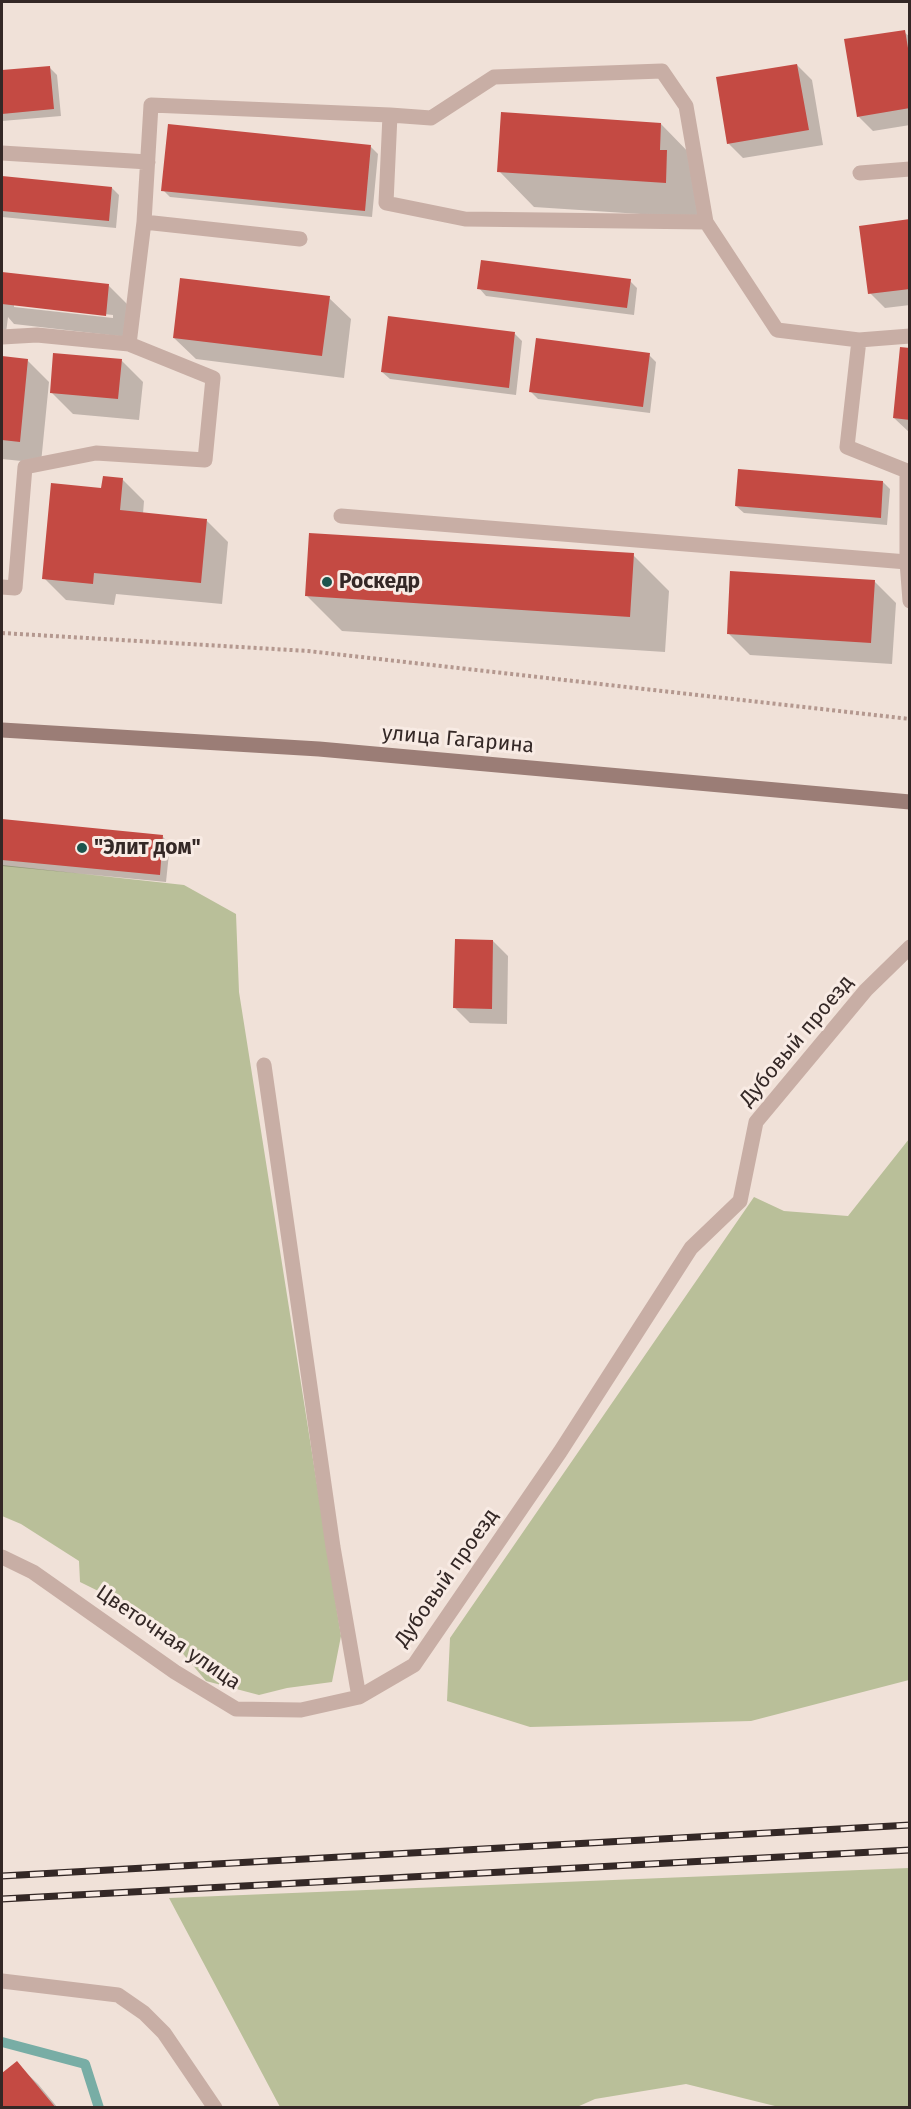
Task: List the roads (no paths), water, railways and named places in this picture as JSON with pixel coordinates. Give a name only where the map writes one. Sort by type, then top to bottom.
[{"type":"main road","name":"улица Гагарина","points":[[2,730],[319,749],[909,802]]},
{"type":"street","points":[[129,344],[144,222],[151,105],[431,118],[494,77],[662,71],[686,106],[706,222],[777,330],[859,340],[909,336]]},
{"type":"street","points":[[390,115],[386,202],[465,219],[706,222]]},
{"type":"street","points":[[2,153],[148,162]]},
{"type":"street","points":[[860,173],[909,169]]},
{"type":"street","points":[[144,222],[300,239]]},
{"type":"street","points":[[2,338],[38,335],[129,344],[213,378],[205,460],[96,453],[25,467],[15,588],[2,587]]},
{"type":"street","points":[[859,340],[846,447],[907,471],[909,601]]},
{"type":"street","points":[[341,516],[908,562]]},
{"type":"street","name":"Дубовый проезд","points":[[359,1697],[414,1665],[560,1452],[691,1248],[740,1201],[756,1122],[866,990],[909,947]]},
{"type":"street","points":[[264,1065],[332,1535],[359,1697]]},
{"type":"street","name":"Цветочная улица","points":[[2,1557],[33,1572],[175,1672],[236,1709],[301,1710],[359,1697]]},
{"type":"street","points":[[2,1981],[118,1995],[144,2013],[164,2033],[215,2108]]},
{"type":"waterway","points":[[2,2042],[85,2064],[99,2108]]},
{"type":"railway","points":[[2,1876],[910,1825]]},
{"type":"railway","points":[[2,1899],[910,1850]]},
{"type":"place","name":"Роскедр","points":[[327,582]]},
{"type":"place","name":"\"Элит дом\"","points":[[82,848]]}]
